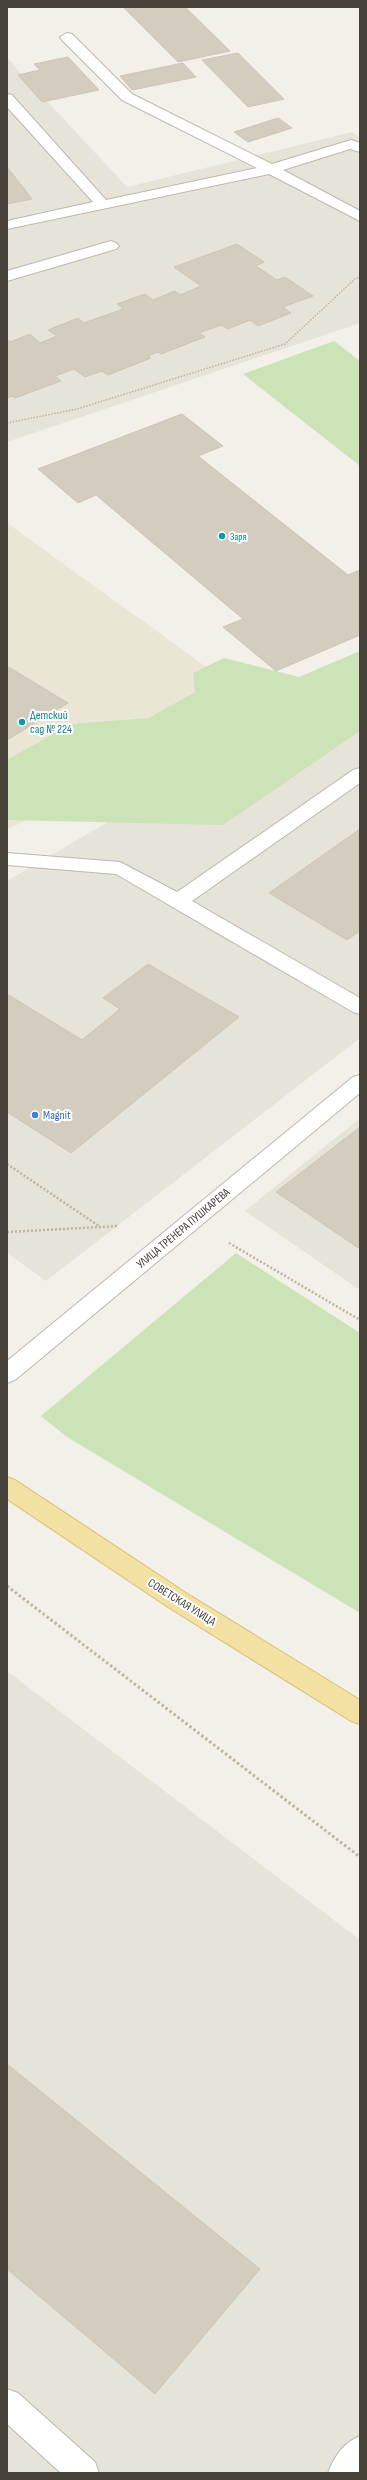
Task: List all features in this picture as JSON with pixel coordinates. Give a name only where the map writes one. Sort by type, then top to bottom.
[{"type":"main road","name":"СОВЕТСКАЯ УЛИЦА","points":[[7,1487],[177,1600],[360,1713]]},
{"type":"street","points":[[67,37],[126,97],[272,169],[360,217]]},
{"type":"street","points":[[7,98],[103,205]]},
{"type":"street","points":[[7,225],[272,169],[351,144],[360,148]]},
{"type":"street","points":[[7,276],[111,246]]},
{"type":"street","points":[[178,901],[360,774]]},
{"type":"street","points":[[7,859],[120,868],[360,1007]]},
{"type":"street","name":"УЛИЦА ТРЕНЕРА ПУШКАРЕВА","points":[[7,1374],[360,1082]]},
{"type":"street","points":[[7,2404],[84,2473]]},
{"type":"street","points":[[343,2473],[360,2451]]},
{"type":"path","points":[[7,423],[77,409],[286,344],[355,279],[360,277]]},
{"type":"path","points":[[7,1164],[100,1227]]},
{"type":"path","points":[[7,1586],[360,1857]]},
{"type":"shaded area","points":[[7,58],[127,187],[352,132],[360,138],[360,323],[7,442]]},
{"type":"shaded area","points":[[7,523],[252,700],[7,830]]},
{"type":"shaded area","points":[[360,674],[360,1038],[46,1281],[7,1253],[7,881]]},
{"type":"shaded area","points":[[360,1118],[360,1290],[245,1211]]},
{"type":"shaded area","points":[[7,1671],[360,1940],[360,2473],[7,2473]]},
{"type":"green space","points":[[334,341],[360,361],[360,466],[243,374]]},
{"type":"green space","points":[[360,651],[360,731],[223,825],[7,820],[7,760],[71,724],[149,718],[195,692],[193,673],[224,658],[299,677]]},
{"type":"green space","points":[[236,1253],[360,1333],[360,1613],[67,1437],[41,1416]]},
{"type":"building","points":[[123,7],[185,7],[230,51],[178,62]]},
{"type":"building","points":[[238,53],[284,99],[248,107],[202,60]]},
{"type":"building","points":[[68,57],[99,90],[42,102],[18,75],[40,70],[34,64]]},
{"type":"building","points":[[183,63],[196,77],[132,90],[120,76]]},
{"type":"building","points":[[278,118],[292,128],[248,142],[234,132]]},
{"type":"building","points":[[7,167],[32,199],[7,204]]},
{"type":"building","points":[[237,244],[264,262],[256,266],[277,280],[285,277],[313,296],[283,307],[291,313],[258,326],[250,320],[228,329],[221,325],[199,333],[205,337],[161,354],[158,352],[148,356],[151,358],[108,375],[102,371],[85,377],[74,369],[55,376],[61,381],[15,398],[12,396],[7,398],[7,339],[10,342],[30,334],[40,343],[57,336],[48,330],[78,318],[84,323],[123,309],[117,304],[145,294],[153,300],[175,291],[180,295],[201,286],[174,267]]},
{"type":"building","name":"Заря","points":[[182,414],[223,446],[198,456],[348,575],[360,570],[360,635],[276,671],[223,627],[243,619],[96,495],[78,503],[38,469]]},
{"type":"building","name":"Детский сад № 224","points":[[7,666],[68,703],[7,740]]},
{"type":"building","points":[[360,829],[360,931],[347,940],[269,893]]},
{"type":"building","points":[[148,964],[239,1017],[71,1153],[7,1112],[7,994],[82,1040],[120,1009],[103,998]]},
{"type":"building","points":[[360,1127],[360,1249],[276,1192]]},
{"type":"building","points":[[7,2064],[260,2269],[155,2394],[7,2269]]},
{"type":"place","name":"Заря","points":[[222,536]]},
{"type":"place","name":"Детский сад № 224","points":[[22,722]]},
{"type":"place","name":"Magnit","points":[[35,1115]]}]
